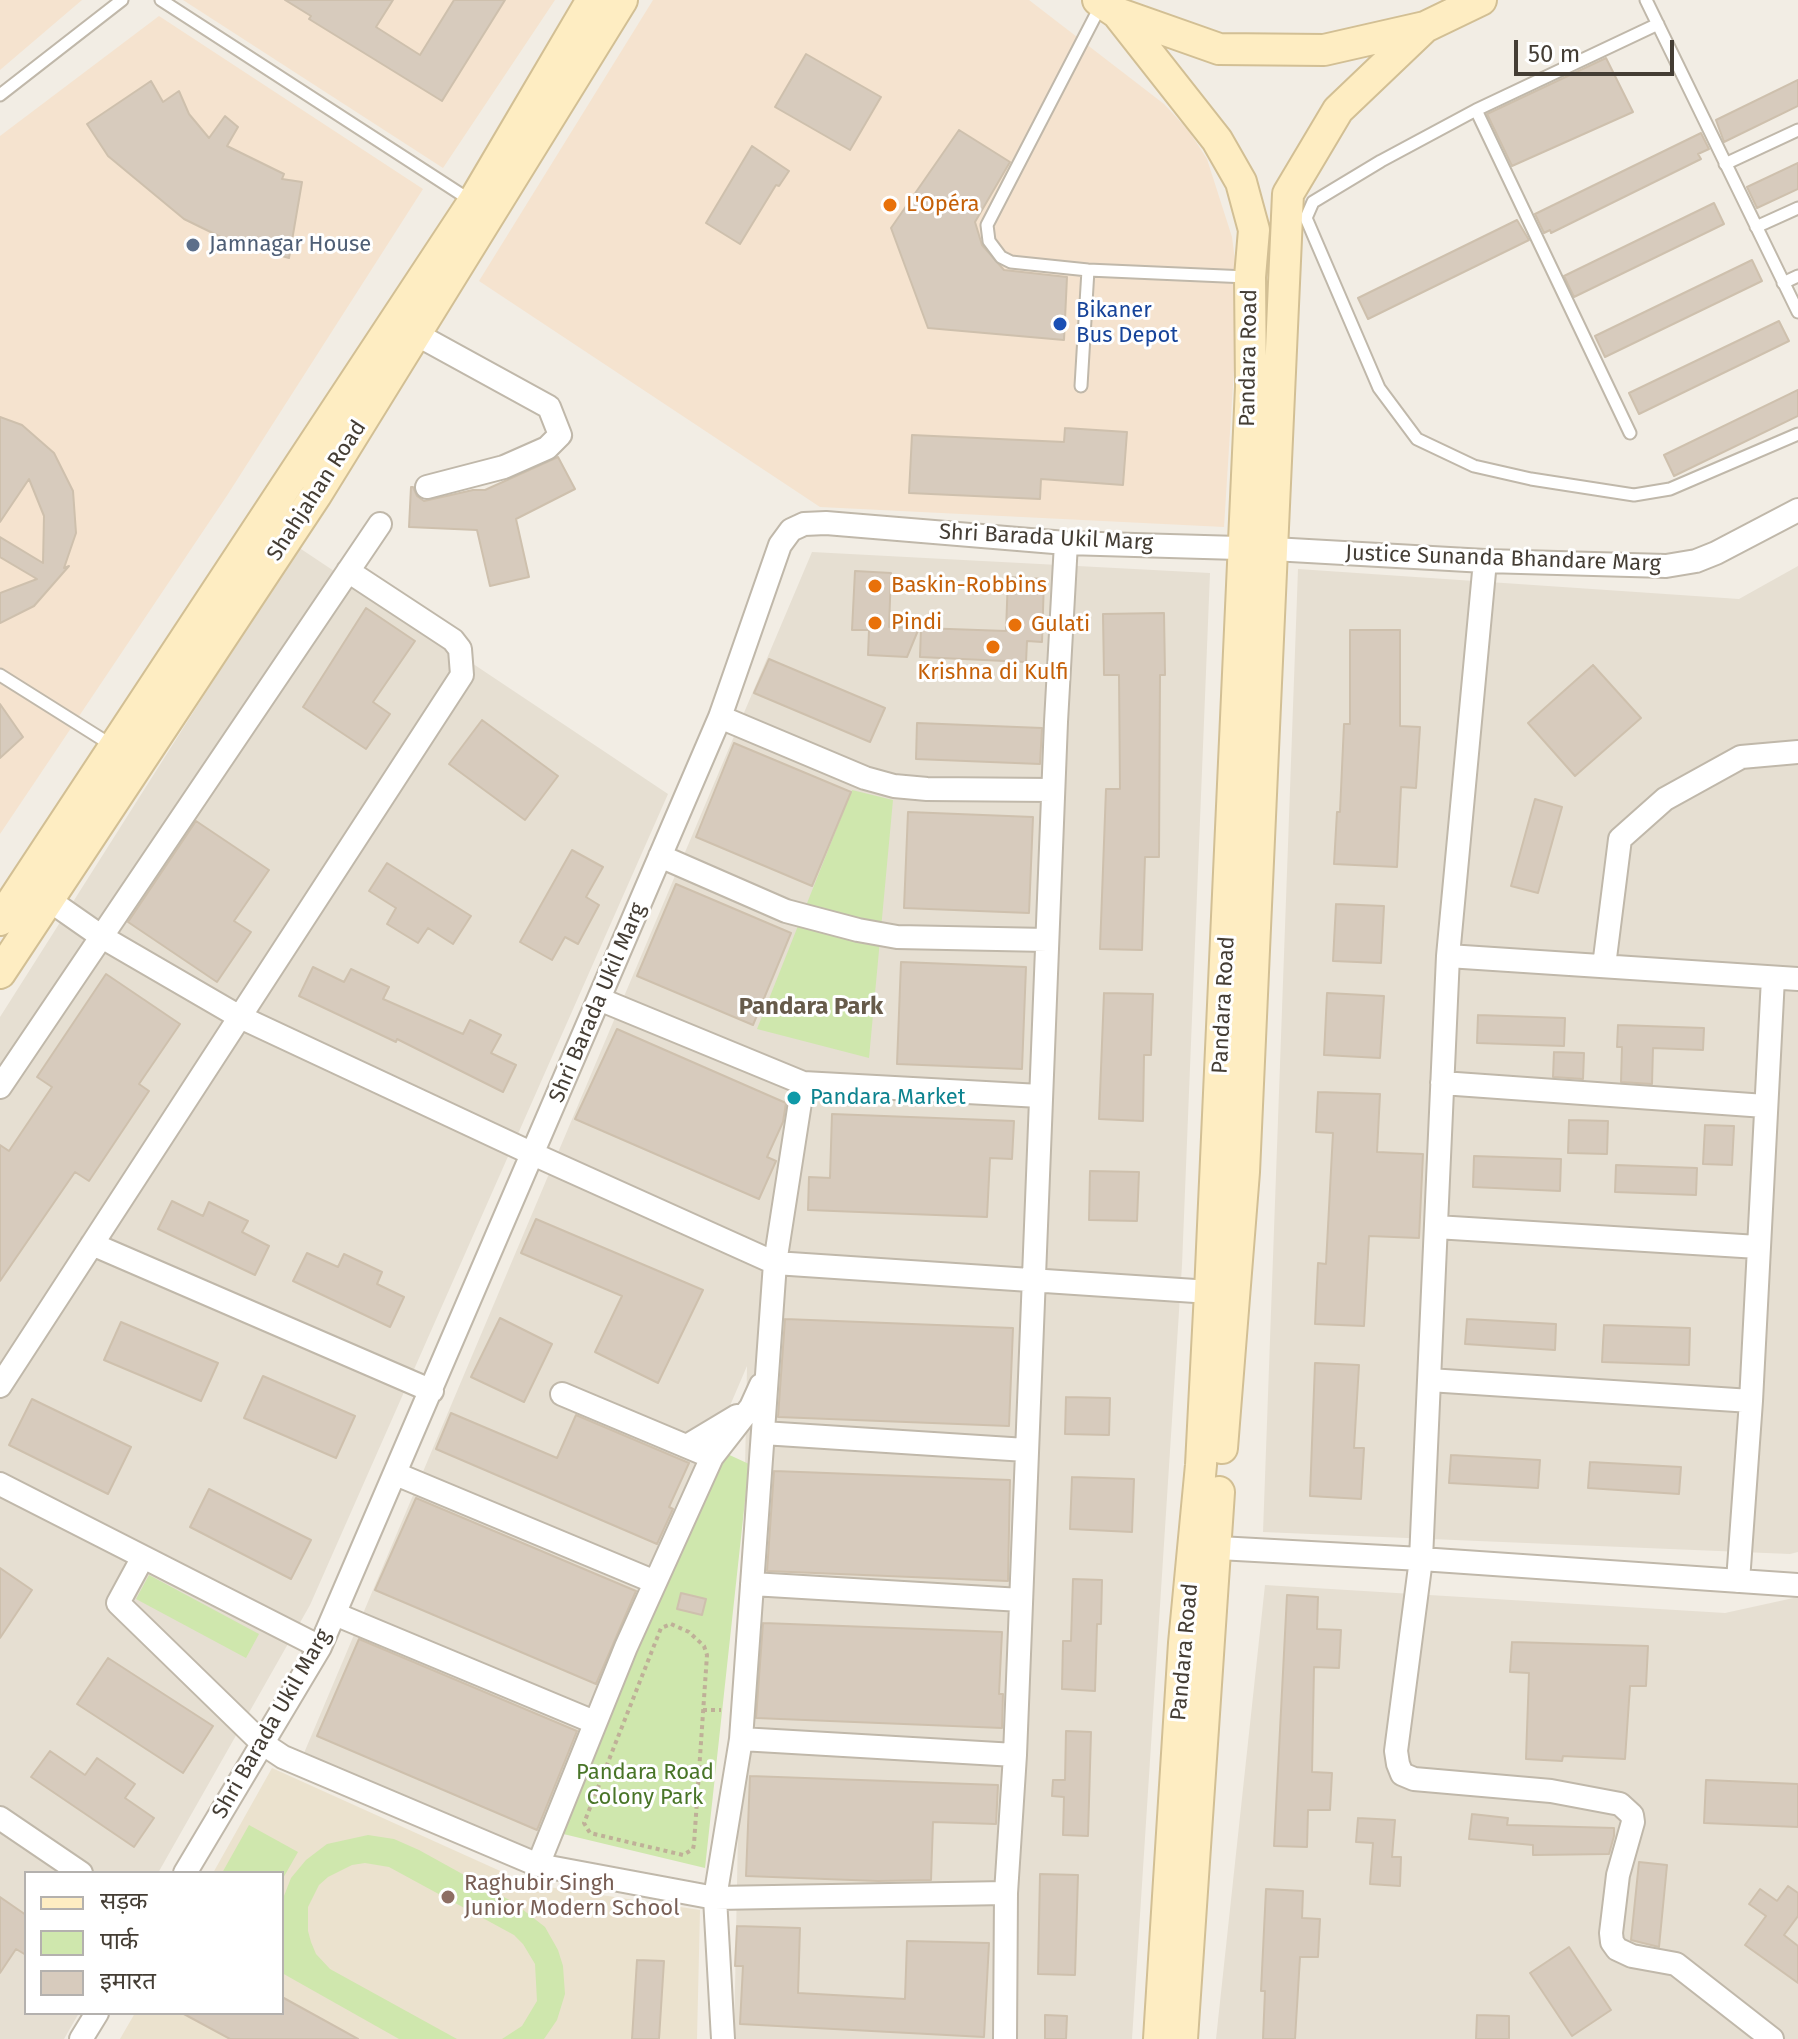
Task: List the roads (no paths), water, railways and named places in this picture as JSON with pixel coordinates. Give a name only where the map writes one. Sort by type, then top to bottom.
[{"type":"main road","name":"Shahjahan Road","points":[[1,915],[473,202],[592,0]]},
{"type":"main road","name":"Shahjahan Road","points":[[0,973],[316,495],[622,0]]},
{"type":"main road","points":[[1106,5],[1219,49],[1324,50],[1425,27],[1481,0]]},
{"type":"main road","name":"Pandara Road","points":[[1106,5],[1217,140],[1241,182],[1254,230],[1250,277],[1251,387],[1258,548],[1244,1172],[1204,1547],[1183,1659],[1159,2039]]},
{"type":"main road","name":"Pandara Road","points":[[1182,2039],[1204,1547],[1210,1292],[1258,548],[1288,194],[1338,110],[1425,27]]},
{"type":"street","points":[[416,334],[549,407],[560,435],[547,448],[504,467],[427,487]]},
{"type":"street","name":"Justice Sunanda Bhandare Marg","points":[[1258,548],[1485,561],[1666,566],[1696,561],[1738,543],[1798,510]]},
{"type":"street","name":"Shri Barada Ukil Marg","points":[[186,1871],[320,1647],[335,1614],[720,717],[780,545],[791,530],[804,524],[826,523],[1066,543],[1258,548]]},
{"type":"street","points":[[0,1087],[380,524]]},
{"type":"street","points":[[1005,2039],[1006,1893],[1015,1755],[1040,1096],[1066,543]]},
{"type":"street","points":[[1485,561],[1448,956],[1421,1559],[1396,1751],[1398,1764],[1402,1774],[1414,1779],[1551,1791],[1620,1804],[1632,1815],[1633,1822],[1618,1875],[1612,1942],[1617,1949],[1632,1956],[1676,1964],[1772,2039]]},
{"type":"street","points":[[0,1386],[462,675],[460,649],[453,640],[348,571]]},
{"type":"street","points":[[720,717],[865,778],[894,786],[1053,790]]},
{"type":"street","points":[[1604,966],[1620,839],[1665,799],[1741,757],[1798,752]]},
{"type":"street","points":[[660,856],[786,911],[858,930],[897,937],[1047,940]]},
{"type":"street","points":[[49,900],[102,937],[238,1016],[775,1263],[1210,1292]]},
{"type":"street","points":[[1448,956],[1791,981],[1765,1106],[1751,1401],[1738,1581]]},
{"type":"street","points":[[599,999],[803,1083],[1040,1096]]},
{"type":"street","points":[[723,2039],[715,1898],[741,1739],[775,1263],[803,1083]]},
{"type":"street","points":[[1442,1083],[1765,1106]]},
{"type":"street","points":[[1436,1227],[1758,1247]]},
{"type":"street","points":[[92,1244],[432,1391]]},
{"type":"street","points":[[538,1865],[594,1722],[712,1457],[751,1407],[767,1370]]},
{"type":"street","points":[[1429,1380],[1751,1401]]},
{"type":"street","points":[[562,1394],[712,1457]]},
{"type":"street","points":[[687,1446],[751,1407]]},
{"type":"street","points":[[763,1433],[1026,1450]]},
{"type":"street","points":[[396,1474],[655,1582]]},
{"type":"street","points":[[0,1484],[320,1647]]},
{"type":"street","points":[[1204,1547],[1798,1585]]},
{"type":"street","points":[[143,1557],[118,1603],[262,1743],[283,1757],[538,1865],[715,1898],[1006,1893]]},
{"type":"street","points":[[752,1584],[1021,1600]]},
{"type":"street","points":[[335,1614],[594,1722]]},
{"type":"street","points":[[741,1739],[1015,1755]]},
{"type":"street","points":[[0,1818],[78,1871]]},
{"type":"street","points":[[81,2039],[96,2015]]},
{"type":"lane","points":[[0,95],[122,0]]},
{"type":"lane","points":[[161,0],[473,202]]},
{"type":"lane","points":[[1646,0],[1798,312]]},
{"type":"lane","points":[[1106,5],[986,231],[993,248],[1005,260],[1088,270],[1250,277]]},
{"type":"lane","points":[[1658,24],[1476,110],[1381,161],[1313,202],[1306,218],[1379,388],[1417,439],[1474,466],[1531,479],[1634,495],[1670,489],[1798,434]]},
{"type":"lane","points":[[1476,110],[1630,433]]},
{"type":"lane","points":[[1725,164],[1798,130]]},
{"type":"lane","points":[[1756,227],[1798,208]]},
{"type":"lane","points":[[1081,386],[1088,270]]},
{"type":"lane","points":[[1783,283],[1798,276]]},
{"type":"lane","points":[[0,675],[114,747]]},
{"type":"place","name":"L'Opéra","points":[[890,205]]},
{"type":"place","name":"Jamnagar House","points":[[193,245]]},
{"type":"place","name":"Bikaner Bus Depot","points":[[1060,324]]},
{"type":"place","name":"Baskin-Robbins","points":[[875,586]]},
{"type":"place","name":"Pindi","points":[[875,623]]},
{"type":"place","name":"Gulati","points":[[1015,625]]},
{"type":"place","name":"Krishna di Kulfi","points":[[993,647]]},
{"type":"place","name":"Pandara Market","points":[[794,1098]]},
{"type":"place","name":"Raghubir Singh Junior Modern School","points":[[448,1897]]},
{"type":"district","name":"Pandara Park","points":[[811,1007]]},
{"type":"park label","name":"Pandara Road Colony Park","points":[[645,1786]]}]
